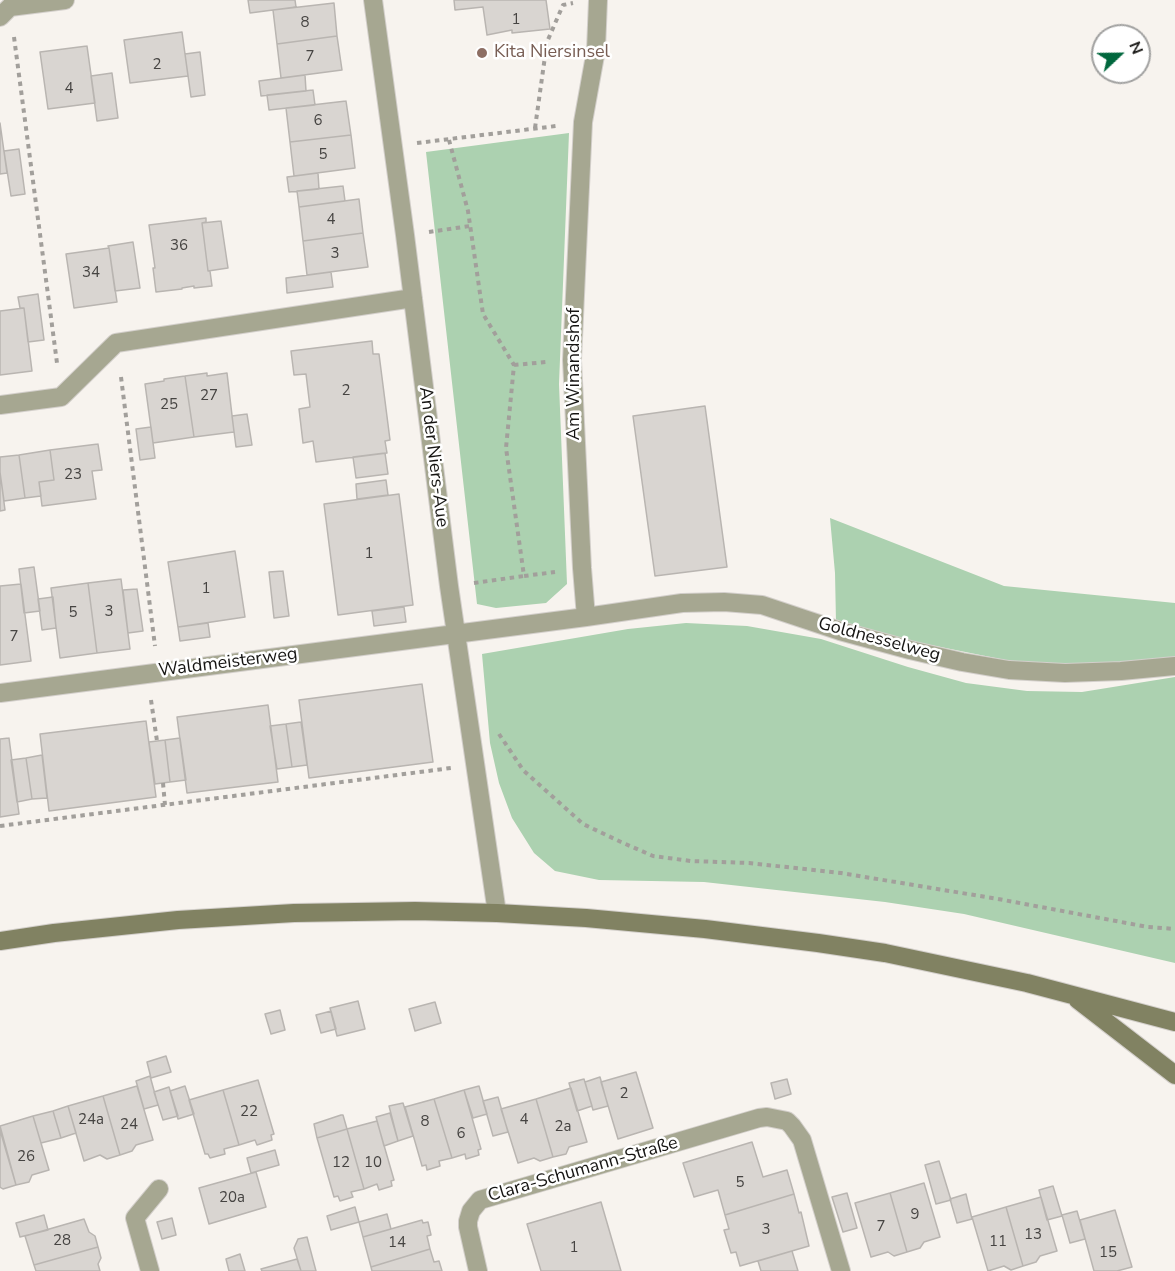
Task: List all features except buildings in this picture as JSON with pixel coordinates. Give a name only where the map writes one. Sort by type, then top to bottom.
[{"type":"main road","points":[[0,941],[178,920],[282,914],[415,911],[586,918],[818,943],[926,961],[1069,993],[1175,1022]]},
{"type":"main road","points":[[1069,993],[1175,1075]]},
{"type":"street","points":[[5,12],[65,0]]},
{"type":"street","name":"An der Niers-Aue","points":[[373,0],[449,586],[497,913]]},
{"type":"street","name":"Am Winandshof","points":[[586,617],[572,360],[583,122],[596,50],[590,1]]},
{"type":"street","points":[[0,405],[61,397],[116,343],[413,298]]},
{"type":"street","name":"Goldnesselweg","points":[[586,617],[682,603],[724,602],[762,605],[840,631],[910,650],[1009,670],[1065,673],[1175,666]]},
{"type":"street","points":[[456,634],[586,617]]},
{"type":"street","name":"Waldmeisterweg","points":[[0,693],[456,634]]},
{"type":"street","name":"Clara-Schumann-Straße","points":[[478,1271],[468,1227],[471,1211],[480,1200],[759,1118],[787,1121],[802,1140],[841,1271]]},
{"type":"street","points":[[150,1271],[135,1218],[159,1189]]},
{"type":"path","points":[[535,128],[548,42],[563,5],[590,1]]},
{"type":"path","points":[[5,12],[61,397]]},
{"type":"path","points":[[392,145],[449,140],[583,122]]},
{"type":"path","points":[[449,140],[468,211],[483,314],[514,365],[506,448],[524,576]]},
{"type":"path","points":[[405,235],[470,226]]},
{"type":"path","points":[[116,343],[158,741]]},
{"type":"path","points":[[449,586],[582,568]]},
{"type":"path","points":[[496,730],[523,770],[583,824],[653,856],[841,873],[1148,927],[1175,929]]},
{"type":"path","points":[[0,826],[475,765]]},
{"type":"path","points":[[163,783],[165,805]]},
{"type":"green space","points":[[569,133],[559,384],[567,584],[546,603],[496,608],[477,604],[426,152]]},
{"type":"green space","points":[[830,518],[1004,586],[1175,603],[1175,658],[1106,666],[1035,666],[891,637],[836,622],[835,573]]},
{"type":"green space","points":[[686,623],[747,626],[821,639],[966,683],[1027,691],[1082,692],[1175,677],[1175,963],[964,914],[885,902],[704,882],[599,880],[555,871],[534,853],[512,818],[499,783],[490,743],[482,654],[628,629]]},
{"type":"place","name":"Kita Niersinsel","points":[[482,53]]}]
